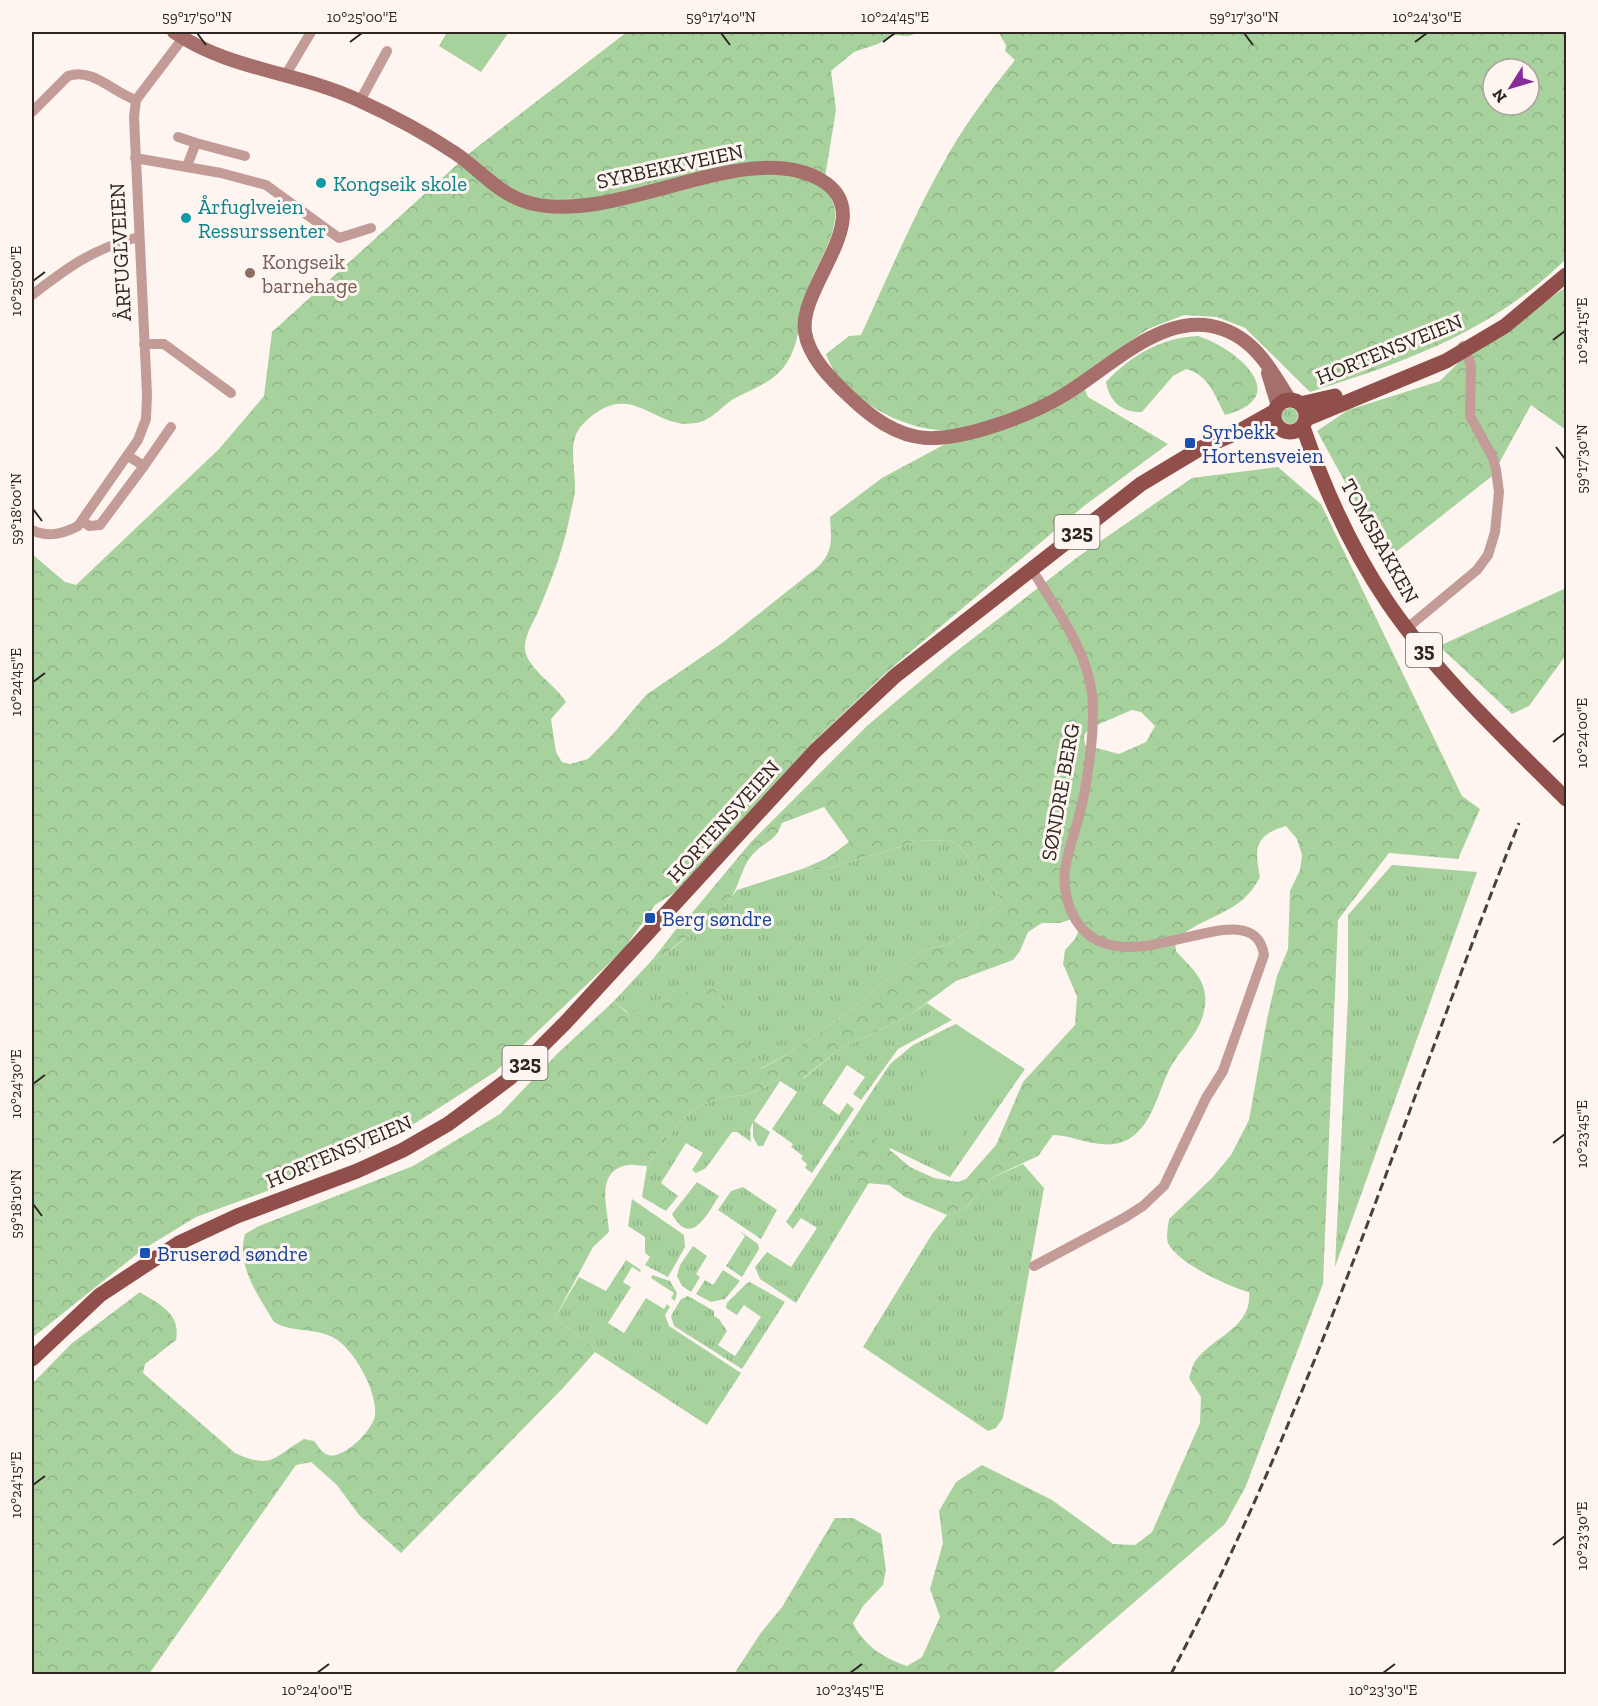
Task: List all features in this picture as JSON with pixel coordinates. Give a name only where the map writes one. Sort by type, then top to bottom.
[{"type":"main road","name":"SYRBEKKVEIEN","points":[[179,35],[220,56],[360,100],[449,149],[506,195],[533,204],[581,206],[617,201],[744,169],[792,171],[818,179],[837,194],[843,217],[836,244],[807,306],[804,322],[807,340],[826,372],[861,408],[881,422],[910,435],[923,438],[960,436],[1041,407],[1062,397],[1146,339],[1176,327],[1202,325],[1227,331],[1249,344],[1266,365],[1286,405]]},
{"type":"main road","name":"HORTENSVEIEN","points":[[1234,434],[1295,427],[1403,381],[1523,310],[1566,275]]},
{"type":"main road","name":"HORTENSVEIEN","points":[[32,1359],[100,1295],[159,1254],[206,1230],[357,1171],[403,1150],[448,1124],[510,1078],[566,1022],[848,718],[896,676],[1031,568],[1141,484],[1201,448],[1234,434],[1286,405],[1312,403],[1381,380],[1463,347]]},
{"type":"main road","points":[[1286,405],[1295,427],[1274,420],[1286,405]]},
{"type":"main road","name":"TOMSBAKKEN","points":[[1295,427],[1362,560],[1406,629],[1448,679],[1566,800]]},
{"type":"street","points":[[285,76],[311,32]]},
{"type":"street","points":[[32,112],[68,76],[75,73],[92,76],[116,92],[136,100],[179,35]]},
{"type":"street","points":[[360,100],[387,51]]},
{"type":"street","name":"ÅRFUGLVEIEN","points":[[32,530],[53,535],[67,532],[83,521],[138,441],[146,419],[135,159],[136,100]]},
{"type":"street","points":[[178,137],[245,156]]},
{"type":"street","points":[[187,166],[196,143]]},
{"type":"street","name":"ÅRFUGLVEIEN","points":[[135,159],[187,166],[266,185],[339,238],[371,228]]},
{"type":"street","points":[[32,295],[86,255],[112,243],[139,237]]},
{"type":"street","name":"ÅRFUGLVEIEN","points":[[144,344],[164,344],[231,393]]},
{"type":"street","name":"TOMSBAKKEN","points":[[1406,629],[1477,570],[1488,555],[1495,532],[1499,492],[1496,470],[1493,458],[1470,416],[1472,365],[1463,347]]},
{"type":"street","name":"ÅRFUGLVEIEN","points":[[83,521],[89,526],[100,525],[171,427]]},
{"type":"street","points":[[128,456],[144,466]]},
{"type":"street","name":"SØNDRE BERG","points":[[1031,568],[1081,654],[1092,692],[1094,718],[1088,757],[1078,820],[1068,844],[1065,867],[1068,904],[1074,917],[1083,931],[1097,939],[1111,945],[1133,948],[1188,939],[1213,930],[1235,928],[1246,931],[1256,938],[1262,945],[1264,955],[1223,1071],[1206,1098],[1164,1186],[1133,1212],[1034,1266]]},
{"type":"green space","points":[[447,32],[509,32],[481,72],[439,46]]},
{"type":"green space","points":[[627,32],[919,32],[909,36],[892,35],[878,44],[854,52],[831,71],[836,110],[823,189],[834,205],[834,223],[829,242],[806,293],[795,347],[781,370],[770,380],[732,400],[702,422],[681,423],[667,420],[629,404],[615,404],[600,410],[578,431],[573,447],[574,499],[563,546],[525,644],[531,663],[566,702],[551,719],[556,752],[562,762],[570,764],[588,759],[646,695],[722,643],[819,566],[829,549],[830,517],[882,478],[947,443],[950,430],[933,429],[895,419],[860,398],[834,370],[826,354],[849,336],[861,335],[914,220],[949,153],[980,105],[1015,60],[1005,51],[1006,45],[998,32],[1566,32],[1566,259],[1538,284],[1509,306],[1447,341],[1380,369],[1310,392],[1245,328],[1217,317],[1184,315],[1148,329],[1091,368],[1082,383],[1088,397],[1168,444],[1084,506],[889,670],[813,742],[679,890],[655,905],[623,950],[495,1072],[389,1140],[281,1186],[196,1217],[142,1250],[32,1338],[32,554],[65,582],[76,585],[219,449],[264,396],[272,332],[472,151]]},
{"type":"green space","points":[[1566,287],[1566,430],[1531,405],[1492,476],[1387,559],[1317,431],[1348,410],[1440,381],[1466,355]]},
{"type":"green space","points":[[1198,336],[1228,351],[1252,373],[1257,385],[1256,397],[1245,407],[1225,415],[1206,381],[1186,369],[1173,376],[1142,412],[1123,408],[1113,400],[1106,382],[1125,364],[1159,344]]},
{"type":"green space","points":[[1290,408],[1296,410],[1298,416],[1296,422],[1290,424],[1284,422],[1282,416],[1284,410]]},
{"type":"green space","points":[[1278,467],[1321,504],[1462,796],[1480,809],[1458,859],[1389,853],[1338,920],[1323,1284],[1245,1488],[1225,1524],[1051,1674],[734,1674],[760,1634],[782,1607],[835,1518],[853,1518],[881,1534],[886,1570],[883,1585],[863,1606],[853,1623],[857,1631],[876,1650],[899,1663],[907,1666],[922,1657],[940,1617],[930,1589],[943,1543],[939,1511],[956,1482],[982,1465],[1052,1500],[1113,1544],[1135,1545],[1152,1532],[1200,1423],[1201,1397],[1189,1378],[1194,1364],[1203,1352],[1238,1323],[1249,1304],[1249,1292],[1217,1280],[1192,1266],[1173,1251],[1168,1243],[1167,1231],[1169,1219],[1212,1178],[1231,1155],[1249,1120],[1267,1019],[1277,976],[1288,949],[1290,891],[1300,870],[1302,855],[1297,839],[1286,826],[1268,834],[1259,844],[1257,858],[1260,877],[1243,900],[1197,925],[1175,941],[1176,951],[1193,969],[1204,988],[1203,1015],[1196,1031],[1170,1068],[1148,1119],[1134,1135],[1116,1144],[1098,1144],[1053,1135],[1038,1156],[991,1178],[967,1207],[947,1215],[905,1197],[889,1185],[853,1182],[842,1176],[842,1152],[857,1134],[877,1139],[910,1167],[934,1178],[958,1182],[966,1179],[996,1145],[1023,1082],[1075,1025],[1077,996],[1063,964],[1065,950],[1075,939],[1081,925],[1078,917],[1060,923],[1042,923],[1028,932],[1020,951],[1013,960],[956,981],[911,1014],[837,1051],[791,1085],[781,1078],[759,1090],[744,1095],[717,1098],[694,1109],[678,1124],[647,1166],[628,1165],[617,1169],[611,1175],[605,1192],[609,1232],[593,1247],[555,1318],[591,1345],[595,1352],[563,1388],[401,1553],[359,1515],[337,1485],[311,1462],[296,1465],[149,1674],[32,1674],[32,1384],[71,1344],[140,1292],[172,1316],[177,1331],[176,1340],[145,1364],[143,1373],[235,1453],[257,1461],[265,1461],[279,1456],[304,1439],[314,1441],[324,1453],[332,1455],[340,1454],[356,1443],[369,1428],[375,1415],[373,1396],[365,1375],[353,1356],[332,1337],[282,1326],[274,1322],[255,1291],[246,1269],[243,1257],[245,1234],[259,1226],[413,1166],[500,1114],[557,1054],[614,1001],[627,1013],[632,1013],[668,995],[714,988],[761,1069],[791,1052],[852,1009],[921,951],[949,944],[965,934],[1002,900],[959,846],[949,840],[918,841],[824,870],[805,868],[827,858],[849,842],[824,807],[782,823],[774,837],[750,858],[726,904],[665,955],[653,959],[684,919],[691,914],[751,842],[868,725],[949,657],[1079,556],[1192,478]],"holes":[[[1132,710],[1141,712],[1155,726],[1146,742],[1119,754],[1085,745],[1084,735],[1090,728]]]},
{"type":"green space","points":[[1566,588],[1566,655],[1529,706],[1512,714],[1439,646]]},
{"type":"green space","points":[[949,840],[959,846],[1002,900],[965,934],[949,944],[921,951],[852,1009],[791,1052],[760,1069],[714,988],[632,1013],[628,1013],[614,1001],[653,959],[665,955],[726,904],[737,890],[805,868],[824,870],[918,841]]},
{"type":"green space","points":[[1392,865],[1477,872],[1335,1267],[1348,998],[1348,915]]},
{"type":"green space","points":[[927,1003],[952,1020],[898,1049],[861,1100],[853,1094],[865,1077],[847,1065],[822,1103],[839,1115],[847,1103],[854,1109],[812,1173],[805,1168],[807,1164],[801,1159],[803,1156],[791,1147],[793,1144],[772,1129],[797,1092],[780,1081],[754,1121],[770,1132],[763,1146],[758,1146],[753,1137],[753,1122],[750,1130],[751,1142],[737,1132],[732,1132],[706,1168],[696,1173],[692,1170],[703,1153],[686,1143],[661,1183],[678,1196],[666,1211],[642,1197],[647,1166],[678,1124],[694,1109],[717,1098],[744,1095],[759,1090],[781,1078],[804,1078],[837,1051],[911,1014]]},
{"type":"green space","points":[[956,1024],[1025,1069],[950,1177],[890,1148],[796,1303],[760,1279],[755,1267],[767,1252],[791,1267],[817,1228],[801,1218],[793,1229],[786,1222],[890,1064],[913,1045]]},
{"type":"green space","points":[[954,1028],[1009,1064],[955,1145],[901,1109]]},
{"type":"green space","points":[[1023,1164],[1044,1188],[1003,1418],[996,1428],[988,1431],[863,1347],[932,1234],[947,1215],[967,1207],[991,1178]]},
{"type":"green space","points":[[697,1182],[719,1196],[698,1224],[692,1228],[686,1228],[679,1224],[672,1214]]},
{"type":"green space","points":[[743,1187],[777,1210],[761,1239],[718,1210],[731,1191]]},
{"type":"green space","points":[[632,1199],[684,1235],[685,1247],[668,1277],[645,1265],[650,1257],[645,1253],[645,1237],[628,1226]]},
{"type":"green space","points":[[740,1231],[758,1244],[759,1249],[742,1277],[726,1266],[745,1236]]},
{"type":"green space","points":[[693,1246],[707,1256],[696,1274],[700,1277],[691,1292],[682,1286],[677,1276],[680,1265]]},
{"type":"green space","points":[[626,1260],[641,1270],[640,1272],[632,1267],[623,1282],[631,1287],[608,1323],[624,1333],[646,1298],[664,1309],[667,1304],[670,1307],[665,1315],[669,1326],[741,1373],[707,1425],[595,1352],[591,1345],[555,1318],[579,1277],[606,1291]]},
{"type":"green space","points":[[723,1270],[740,1281],[725,1299],[711,1302],[696,1294],[705,1280],[713,1285]]},
{"type":"green space","points":[[652,1275],[670,1281],[677,1293],[675,1301],[671,1298],[674,1293],[651,1278]]},
{"type":"green space","points":[[750,1282],[785,1302],[742,1369],[674,1326],[671,1316],[681,1299],[688,1296],[714,1311],[714,1316],[719,1319],[727,1331],[718,1345],[735,1356],[761,1317],[744,1305],[737,1315],[726,1308],[727,1303]]},
{"type":"railway","points":[[1171,1674],[1223,1571],[1314,1360],[1519,823]]},
{"type":"place","name":"Kongseik skole","points":[[321,183]]},
{"type":"place","name":"Årfuglveien Ressurssenter","points":[[186,218]]},
{"type":"place","name":"Kongseik barnehage","points":[[250,273]]},
{"type":"place","name":"Syrbekk Hortensveien","points":[[1190,443]]},
{"type":"place","name":"Berg søndre","points":[[650,918]]},
{"type":"place","name":"Bruserød søndre","points":[[145,1253]]}]
